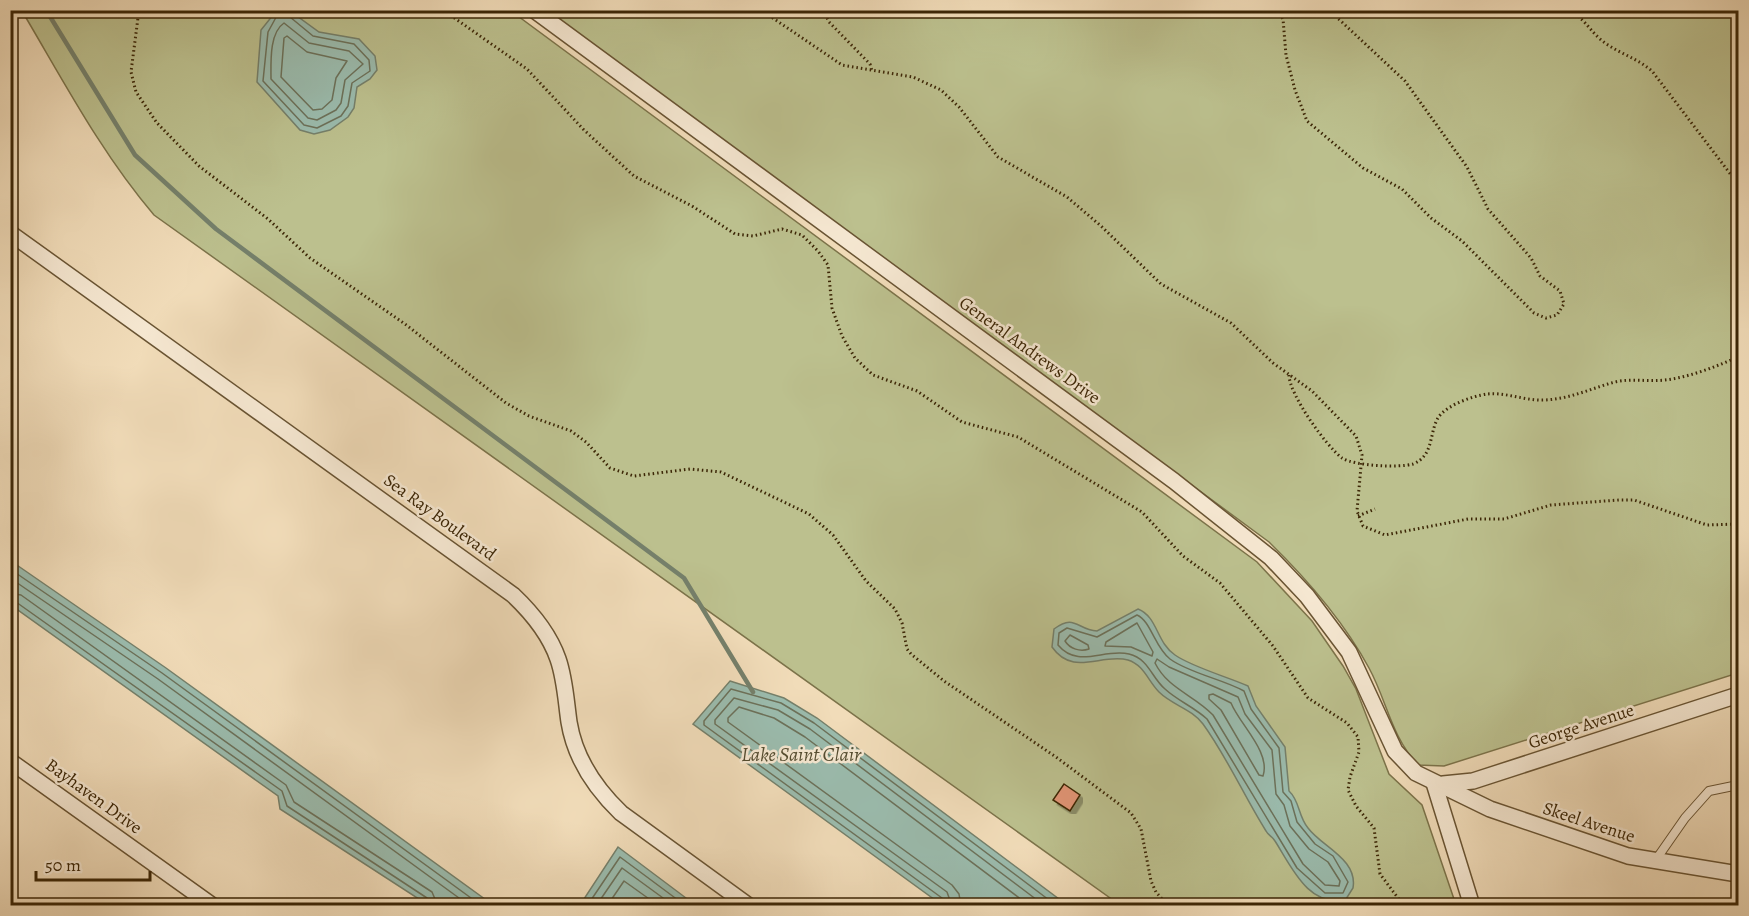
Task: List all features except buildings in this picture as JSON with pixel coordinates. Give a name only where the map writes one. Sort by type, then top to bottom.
[{"type":"street","name":"General Andrews Drive","points":[[534,10],[1245,536],[1271,558],[1334,629],[1349,652],[1395,751],[1416,773],[1434,783]]},
{"type":"street","name":"Sea Ray Boulevard","points":[[10,233],[513,595],[547,635],[557,657],[575,748],[602,795],[621,813],[731,900],[750,906]]},
{"type":"street","name":"George Avenue","points":[[1434,783],[1455,784],[1473,781],[1738,695]]},
{"type":"street","name":"Bayhaven Drive","points":[[10,761],[213,906]]},
{"type":"street","name":"Skeel Avenue","points":[[1434,783],[1490,809],[1628,856],[1738,874]]},
{"type":"street","points":[[1434,783],[1474,905]]},
{"type":"lane","points":[[1655,861],[1685,818],[1709,791],[1738,785]]},
{"type":"path","points":[[140,10],[131,72],[136,92],[157,123],[199,166],[268,219],[310,258],[405,324],[506,403],[529,417],[571,431],[586,442],[610,468],[634,476],[690,469],[721,472],[809,514],[833,535],[866,581],[895,609],[902,623],[907,649],[911,654],[944,681],[1056,757],[1131,813],[1144,839],[1151,881],[1156,892],[1168,906]]},
{"type":"path","points":[[443,10],[517,61],[558,99],[584,130],[634,176],[692,206],[735,234],[753,236],[782,229],[802,235],[818,250],[828,265],[832,308],[842,336],[855,358],[873,375],[917,391],[962,422],[1018,437],[1084,476],[1142,512],[1183,556],[1225,588],[1273,646],[1308,698],[1347,723],[1358,737],[1359,752],[1348,790],[1356,806],[1374,828],[1376,862],[1380,874],[1404,906]]},
{"type":"path","points":[[761,10],[832,60],[848,67],[912,77],[941,90],[959,107],[998,157],[1067,197],[1101,226],[1152,277],[1187,299],[1220,315],[1289,375],[1312,391],[1352,430],[1360,444],[1358,516],[1369,531],[1385,535],[1468,519],[1503,519],[1551,505],[1634,500],[1707,525],[1738,524]]},
{"type":"path","points":[[823,10],[829,22],[870,64],[872,71]]},
{"type":"path","points":[[1277,10],[1283,19],[1286,55],[1294,90],[1306,121],[1363,168],[1402,189],[1431,218],[1462,241],[1534,313],[1546,318],[1557,315],[1564,304],[1560,291],[1540,276],[1531,258],[1488,209],[1467,167],[1405,81],[1329,10]]},
{"type":"path","points":[[1566,10],[1581,18],[1601,40],[1636,59],[1652,71],[1738,184]]},
{"type":"path","points":[[1289,375],[1292,387],[1327,441],[1342,457],[1361,463],[1390,466],[1415,463],[1426,455],[1438,417],[1445,411],[1485,394],[1546,400],[1577,395],[1623,381],[1674,379],[1738,357]]},
{"type":"path","points":[[1358,516],[1374,509]]},
{"type":"green space","points":[[22,11],[511,11],[1257,562],[1312,621],[1343,666],[1356,689],[1389,774],[1422,805],[1456,905],[1120,905],[154,215],[100,141]]},
{"type":"green space","points":[[548,11],[1738,11],[1738,673],[1444,766],[1418,765],[1401,742],[1375,680],[1348,633],[1311,586],[1269,542]]},
{"type":"water","points":[[277,10],[290,11],[319,32],[359,39],[375,56],[377,70],[370,79],[357,87],[354,108],[348,117],[330,130],[314,134],[300,130],[257,82],[261,30]]},
{"type":"water","points":[[11,561],[166,668],[493,905],[428,905],[280,809],[278,796],[11,605]]},
{"type":"water","points":[[1138,609],[1150,618],[1164,643],[1175,655],[1200,668],[1248,686],[1256,706],[1285,747],[1289,791],[1295,799],[1302,819],[1314,835],[1338,854],[1350,869],[1353,888],[1346,899],[1322,898],[1311,892],[1267,832],[1203,724],[1193,714],[1159,692],[1138,666],[1128,660],[1118,659],[1069,661],[1060,656],[1052,647],[1054,629],[1061,624],[1072,622],[1097,631]]},
{"type":"water","name":"Lake Saint Clair","points":[[730,681],[784,698],[817,718],[1067,905],[942,905],[693,724]]},
{"type":"water","points":[[618,847],[694,904],[580,905]]},
{"type":"waterway","points":[[46,10],[135,155],[216,229],[684,578],[753,692]]}]
